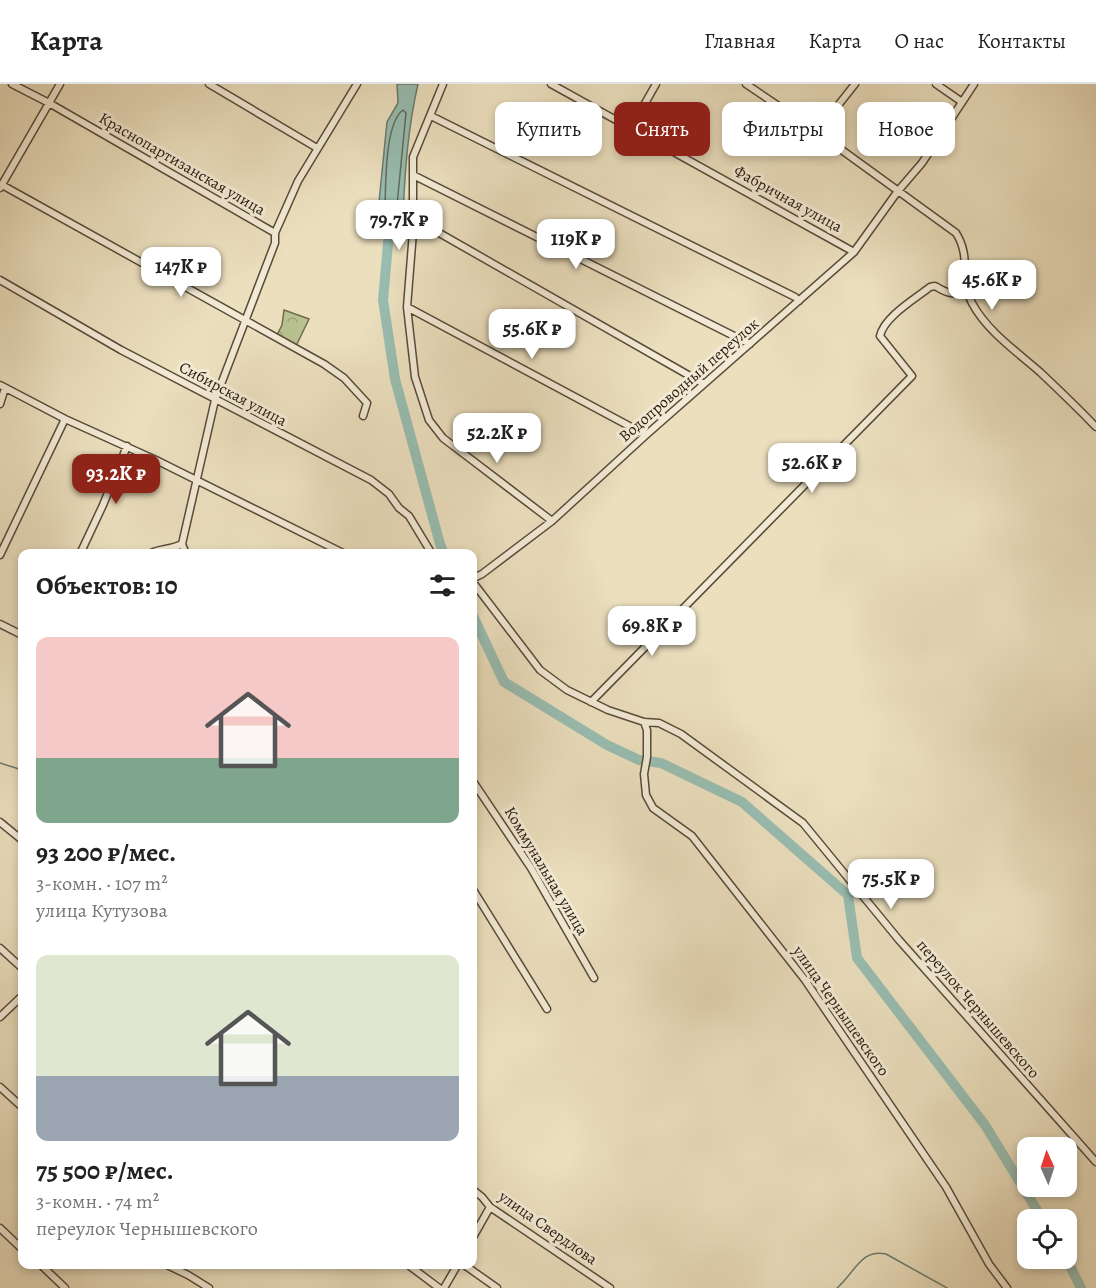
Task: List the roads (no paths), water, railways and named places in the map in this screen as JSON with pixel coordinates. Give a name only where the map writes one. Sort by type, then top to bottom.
[{"type":"street","name":"Краснопартизанская улица","points":[[12,84],[275,233]]},
{"type":"street","points":[[60,84],[1,187],[324,364],[344,378],[367,403],[363,416]]},
{"type":"street","points":[[209,84],[317,148]]},
{"type":"street","points":[[184,549],[182,544],[215,400],[275,243],[275,233],[298,181],[357,84]]},
{"type":"street","points":[[443,84],[413,157],[413,218],[407,307],[415,377],[429,420],[443,438],[552,521]]},
{"type":"street","name":"Фабричная улица","points":[[550,84],[614,119]]},
{"type":"street","points":[[646,102],[656,84]]},
{"type":"street","points":[[746,84],[773,102]]},
{"type":"street","points":[[841,102],[855,84]]},
{"type":"street","points":[[936,84],[962,102]]},
{"type":"street","name":"Водопроводный переулок","points":[[477,577],[552,521],[797,299],[854,252],[898,191],[922,163],[974,84]]},
{"type":"street","points":[[431,116],[797,299]]},
{"type":"street","points":[[845,152],[956,233],[965,251],[966,290],[972,304],[989,327],[1057,388],[1096,427]]},
{"type":"street","name":"Фабричная улица","points":[[681,156],[854,252]]},
{"type":"street","points":[[413,175],[750,344]]},
{"type":"street","points":[[413,218],[704,384]]},
{"type":"street","name":"Сибирская улица","points":[[0,280],[82,328],[215,400],[371,480],[389,494],[399,508],[409,516],[429,549]]},
{"type":"street","points":[[591,702],[912,376],[880,336],[881,329],[889,318],[930,287],[935,286],[944,293],[952,294],[966,290]]},
{"type":"street","points":[[407,307],[646,435]]},
{"type":"street","points":[[0,404],[3,387],[335,549]]},
{"type":"street","points":[[0,555],[65,419]]},
{"type":"street","points":[[82,549],[127,446]]},
{"type":"street","points":[[172,549],[182,544]]},
{"type":"street","name":"переулок Чернышевского","points":[[477,587],[540,670],[567,690],[591,702],[644,722],[659,723],[681,734],[803,823],[899,940],[1096,1162]]},
{"type":"street","points":[[0,624],[18,632]]},
{"type":"street","name":"улица Чернышевского","points":[[644,722],[647,730],[644,774],[646,795],[653,808],[693,836],[805,980],[946,1187],[989,1264],[1007,1288]]},
{"type":"street","name":"Коммунальная улица","points":[[477,787],[531,868],[594,978]]},
{"type":"street","points":[[0,822],[18,837]]},
{"type":"street","points":[[477,896],[547,1009]]},
{"type":"street","points":[[0,948],[18,964]]},
{"type":"street","points":[[0,1017],[18,1000]]},
{"type":"street","points":[[0,1087],[18,1103]]},
{"type":"street","name":"улица Свердлова","points":[[477,1193],[490,1207],[610,1288]]},
{"type":"street","points":[[477,1230],[490,1207]]},
{"type":"street","points":[[0,1228],[18,1244]]},
{"type":"street","points":[[45,1269],[65,1288]]},
{"type":"street","points":[[175,1269],[209,1288]]},
{"type":"street","points":[[415,1269],[442,1288],[455,1269]]},
{"type":"street","points":[[470,1269],[497,1288]]},
{"type":"water","points":[[397,84],[418,84],[408,149],[403,215],[378,212],[387,122],[398,103]]},
{"type":"waterway","points":[[392,199],[383,300],[395,379],[442,549]]},
{"type":"waterway","points":[[477,625],[504,682],[607,745],[639,760],[661,763],[742,802],[848,895],[857,958],[985,1125],[1036,1209]]},
{"type":"waterway","points":[[0,763],[18,769]]},
{"type":"waterway","points":[[837,1288],[864,1258],[877,1253],[886,1254],[947,1288]]},
{"type":"waterway","points":[[1072,1269],[1081,1288]]}]
